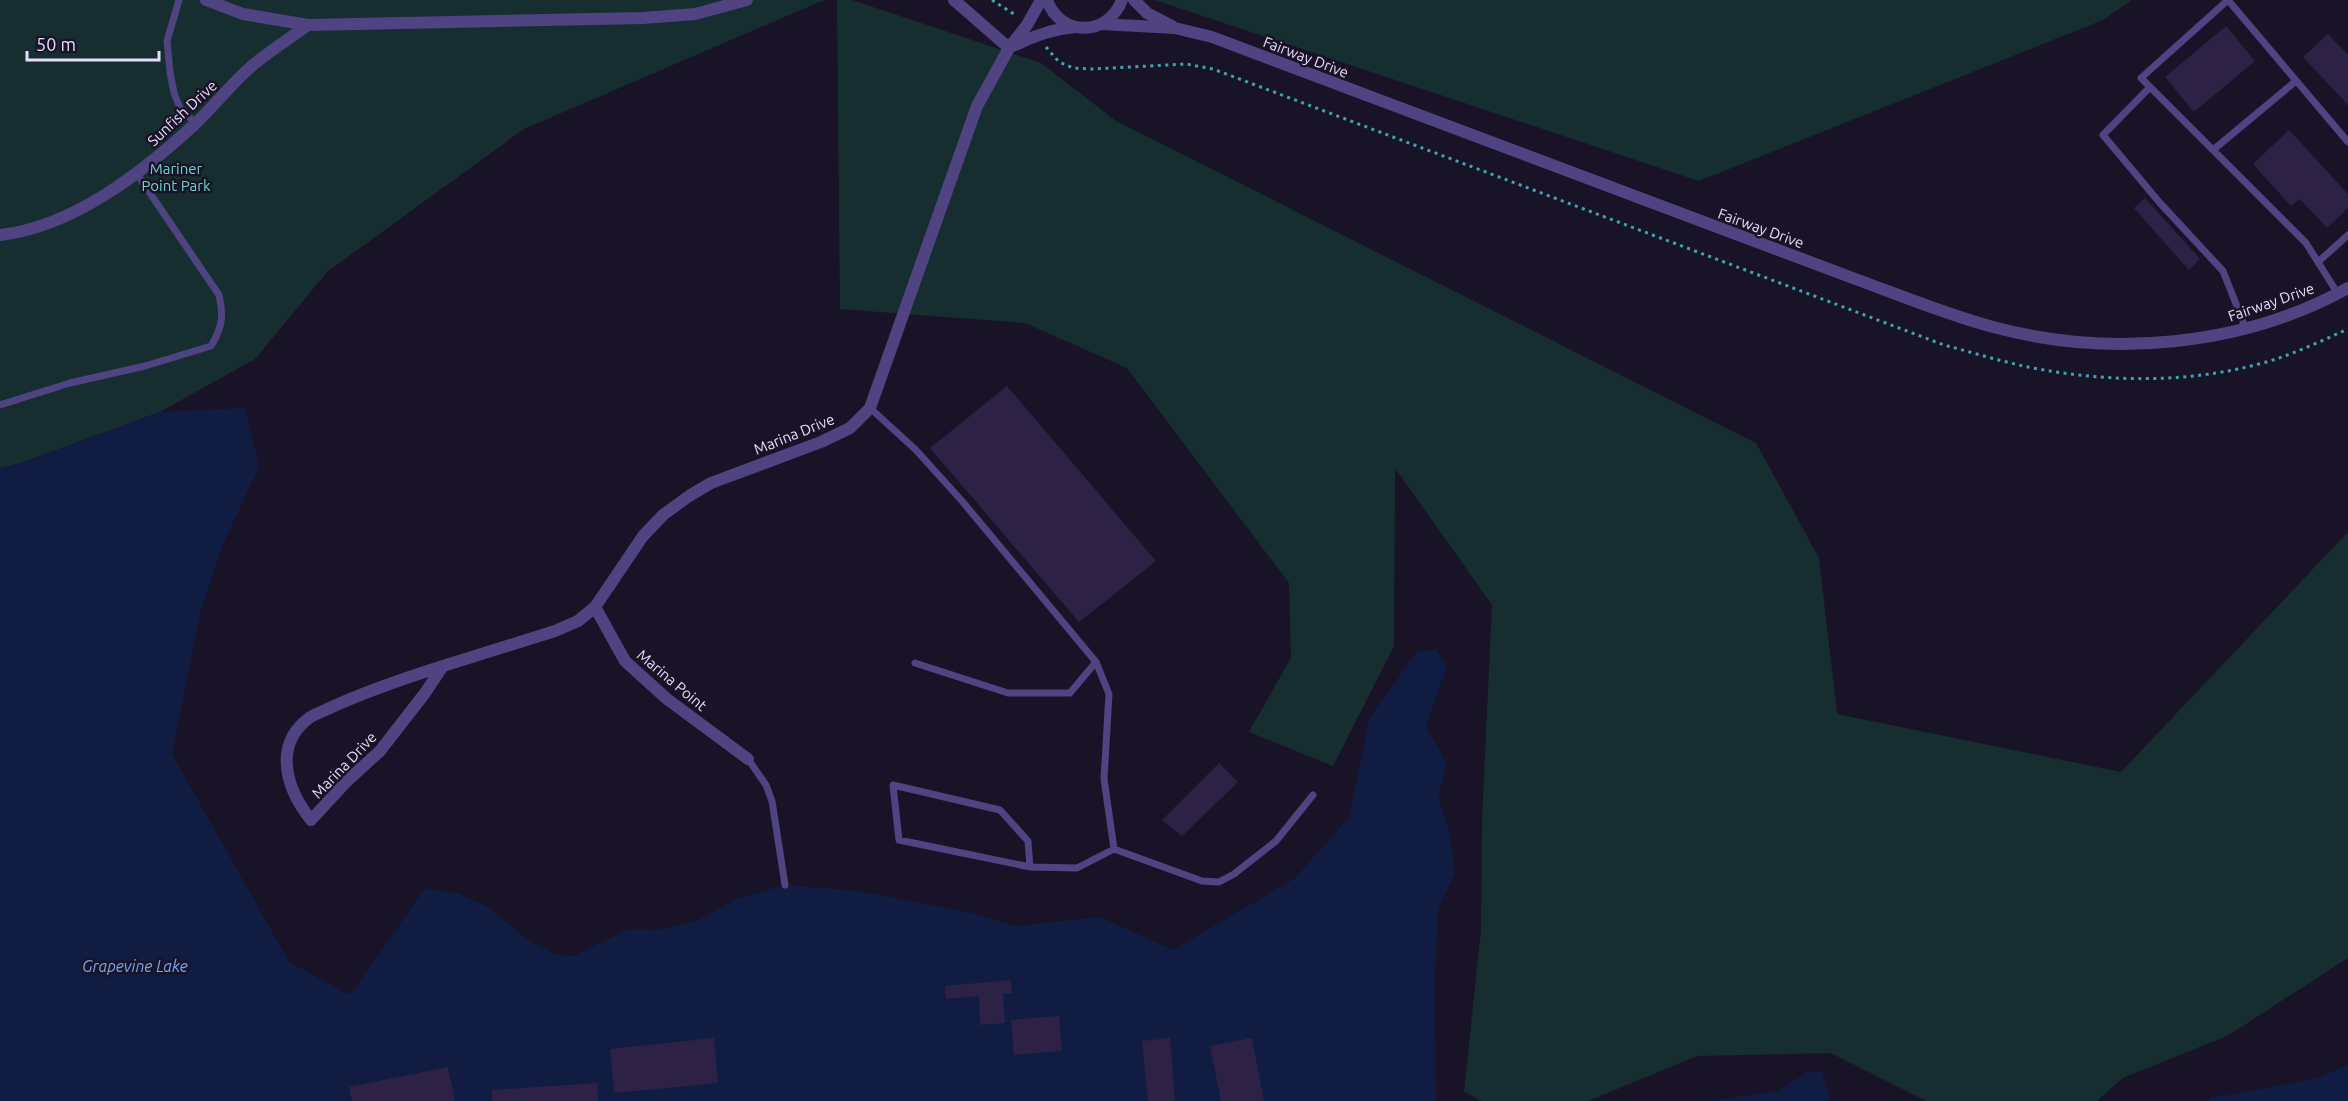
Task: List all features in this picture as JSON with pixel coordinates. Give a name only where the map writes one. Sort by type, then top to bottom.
[{"type":"street","points":[[206,0],[243,14],[308,25],[643,18],[695,14],[747,0]]},
{"type":"street","points":[[954,0],[1009,48],[1036,35],[1056,29],[1075,27]]},
{"type":"street","name":"Marina Drive","points":[[443,666],[426,693],[380,752],[348,781],[311,820],[292,793],[287,758],[292,738],[309,718],[374,688],[443,666],[555,631],[578,621],[595,607],[643,536],[663,515],[689,496],[711,483],[821,442],[850,428],[870,408],[977,106],[1009,48],[1027,25],[1041,0]]},
{"type":"street","points":[[1047,0],[1053,13],[1062,23],[1075,27]]},
{"type":"street","points":[[1101,24],[1111,17],[1122,0]]},
{"type":"street","name":"Fairway Drive","points":[[1134,0],[1147,12],[1175,28]]},
{"type":"street","name":"Fairway Drive","points":[[1075,27],[1101,24],[1175,28],[1212,37],[1828,269],[1992,326],[2056,339],[2121,344],[2197,338],[2246,329],[2278,319],[2343,291]]},
{"type":"street","name":"Sunfish Drive","points":[[0,235],[21,232],[54,220],[137,174],[195,123],[253,66],[308,25]]},
{"type":"street","name":"Marina Point","points":[[595,607],[625,661],[667,699],[748,759]]},
{"type":"lane","points":[[179,0],[167,41],[170,72],[180,108],[195,123]]},
{"type":"lane","points":[[2343,291],[2318,262],[2306,243],[2141,78],[2228,0],[2348,142]]},
{"type":"lane","points":[[2213,150],[2296,81]]},
{"type":"lane","points":[[2150,87],[2103,135],[2160,203],[2223,271],[2246,329]]},
{"type":"lane","points":[[0,405],[70,383],[145,366],[211,346],[221,330],[223,313],[219,295],[137,174]]},
{"type":"lane","points":[[2318,262],[2348,235]]},
{"type":"lane","points":[[870,408],[916,450],[962,501],[1096,662],[1109,694],[1104,779],[1114,849]]},
{"type":"lane","points":[[915,663],[1008,693],[1070,693],[1096,662]]},
{"type":"lane","points":[[748,759],[766,785],[772,801],[785,885]]},
{"type":"lane","points":[[1030,867],[1028,841],[1000,810],[893,785],[899,840],[1030,867],[1077,868],[1114,849],[1202,881],[1219,882],[1234,874],[1276,841],[1312,795]]},
{"type":"path","points":[[992,0],[1027,25]]},
{"type":"path","points":[[1036,35],[1059,62],[1073,68],[1186,64],[1213,69],[1944,345],[2026,367],[2099,377],[2151,379],[2206,374],[2259,364],[2305,348],[2348,329]]},
{"type":"green space","name":"Mariner Point Park","points":[[0,0],[824,0],[524,129],[327,272],[255,359],[160,412],[21,463],[0,468]]},
{"type":"green space","points":[[837,0],[852,0],[1041,63],[1116,121],[1756,443],[1819,558],[1837,714],[2121,772],[2348,532],[2348,958],[2229,1035],[2123,1078],[2097,1101],[1926,1101],[1831,1053],[1697,1056],[1588,1101],[1482,1101],[1464,1092],[1481,930],[1482,820],[1492,605],[1395,468],[1394,646],[1333,766],[1249,732],[1291,658],[1289,583],[1127,368],[1025,323],[840,309]]},
{"type":"green space","points":[[1155,0],[2132,0],[2103,20],[1699,181]]},
{"type":"water","name":"Grapevine Lake","points":[[245,408],[259,466],[221,549],[200,614],[172,754],[289,962],[350,995],[425,889],[457,893],[488,907],[528,940],[557,955],[574,956],[629,929],[658,930],[696,921],[739,898],[785,885],[858,891],[973,913],[1015,926],[1100,917],[1173,950],[1294,879],[1349,818],[1369,720],[1416,652],[1436,650],[1447,666],[1426,726],[1447,764],[1438,796],[1450,834],[1455,873],[1438,909],[1435,976],[1436,1101],[0,1101],[0,468],[21,463],[160,412]]},
{"type":"water","points":[[2348,1065],[2348,1101],[2209,1101],[2212,1098],[2314,1079]]},
{"type":"water","points":[[1809,1071],[1822,1072],[1831,1101],[1709,1101],[1778,1091]]},
{"type":"building","points":[[2226,26],[2255,61],[2194,112],[2165,77]]},
{"type":"building","points":[[2328,34],[2348,55],[2348,105],[2303,57]]},
{"type":"building","points":[[2289,130],[2348,194],[2348,208],[2327,228],[2300,199],[2291,206],[2253,164]]},
{"type":"building","points":[[2145,198],[2200,259],[2189,270],[2134,208]]},
{"type":"building","points":[[1007,386],[1156,561],[1079,622],[930,448]]},
{"type":"building","points":[[1219,763],[1238,782],[1182,836],[1162,820]]},
{"type":"building","points":[[1011,980],[1012,993],[1003,994],[1005,1023],[980,1025],[979,996],[946,999],[945,986]]},
{"type":"building","points":[[1059,1016],[1062,1051],[1014,1055],[1011,1020]]},
{"type":"building","points":[[714,1038],[718,1083],[614,1093],[610,1049]]},
{"type":"building","points":[[1170,1038],[1175,1101],[1148,1101],[1142,1041]]},
{"type":"building","points":[[1252,1038],[1264,1101],[1221,1101],[1210,1046]]},
{"type":"building","points":[[448,1067],[455,1101],[352,1101],[349,1087]]},
{"type":"building","points":[[597,1083],[598,1101],[492,1101],[492,1090]]}]
